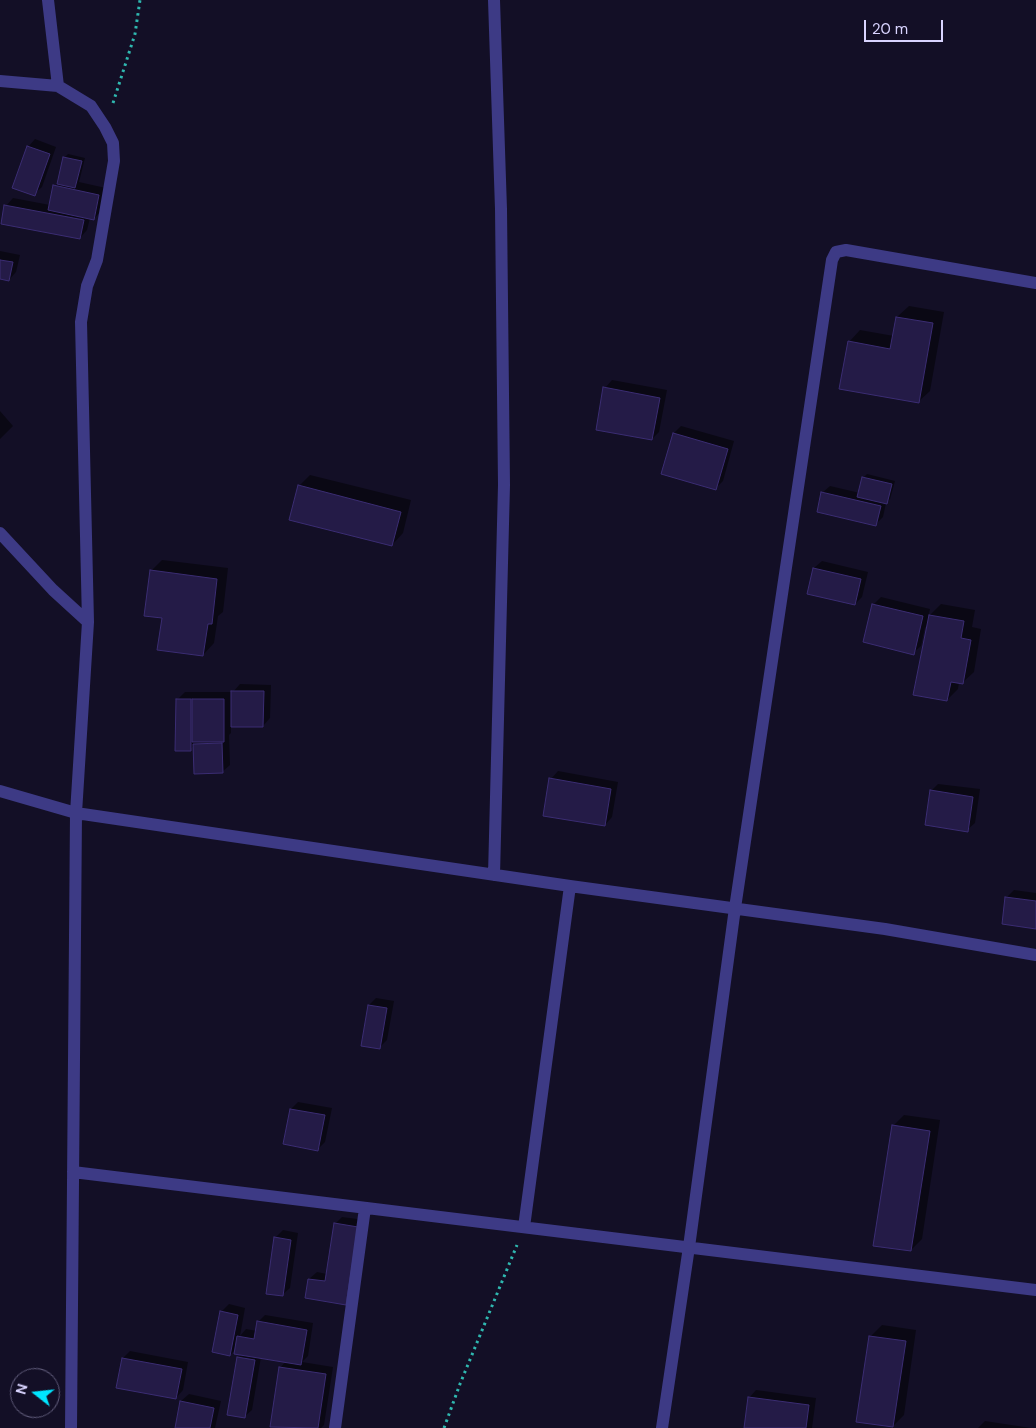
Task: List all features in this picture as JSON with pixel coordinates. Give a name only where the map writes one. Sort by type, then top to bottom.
[{"type":"street","points":[[48,0],[58,86]]},
{"type":"street","points":[[494,0],[501,209],[504,477],[494,875]]},
{"type":"street","points":[[0,81],[58,86],[91,106],[113,143],[114,161],[97,260],[87,286],[80,322],[88,622],[76,813],[71,1428]]},
{"type":"street","points":[[662,1428],[689,1247],[735,908],[832,260],[836,252],[846,250],[1036,283]]},
{"type":"street","points":[[0,533],[53,590],[88,622]]},
{"type":"street","points":[[0,790],[76,813],[570,886],[884,929],[1036,955]]},
{"type":"street","points":[[524,1227],[570,886]]},
{"type":"street","points":[[74,1172],[1036,1290]]},
{"type":"street","points":[[335,1428],[364,1208]]},
{"type":"path","points":[[105,127],[135,34],[140,0]]},
{"type":"path","points":[[444,1428],[524,1227]]},
{"type":"building","points":[[27,146],[50,154],[35,196],[12,188]]},
{"type":"building","points":[[63,157],[82,161],[75,188],[57,184]]},
{"type":"building","points":[[53,185],[99,195],[94,220],[48,210]]},
{"type":"building","points":[[4,205],[84,220],[80,239],[1,224]]},
{"type":"building","points":[[0,260],[13,262],[9,281],[0,279]]},
{"type":"building","points":[[896,317],[933,323],[919,403],[839,389],[848,341],[890,349]]},
{"type":"building","points":[[603,387],[660,398],[652,440],[596,430]]},
{"type":"building","points":[[673,433],[728,449],[716,490],[661,474]]},
{"type":"building","points":[[862,477],[892,484],[887,504],[857,497]]},
{"type":"building","points":[[298,485],[401,512],[392,546],[289,520]]},
{"type":"building","points":[[821,492],[881,506],[876,526],[817,512]]},
{"type":"building","points":[[813,568],[861,579],[855,605],[807,594]]},
{"type":"building","points":[[150,570],[217,579],[212,624],[208,624],[203,656],[157,650],[162,618],[144,616]]},
{"type":"building","points":[[872,604],[923,616],[914,655],[863,642]]},
{"type":"building","points":[[929,615],[964,621],[961,638],[971,640],[963,684],[951,682],[947,701],[913,695]]},
{"type":"building","points":[[231,691],[264,691],[263,727],[231,727]]},
{"type":"building","points":[[176,699],[191,699],[191,751],[175,751]]},
{"type":"building","points":[[192,699],[224,699],[224,742],[192,742]]},
{"type":"building","points":[[222,743],[223,773],[194,774],[193,744]]},
{"type":"building","points":[[549,778],[611,789],[605,826],[543,816]]},
{"type":"building","points":[[930,790],[973,797],[968,832],[925,825]]},
{"type":"building","points":[[1005,897],[1036,901],[1036,929],[1002,924]]},
{"type":"building","points":[[368,1005],[387,1008],[380,1049],[361,1046]]},
{"type":"building","points":[[290,1109],[325,1115],[318,1151],[283,1144]]},
{"type":"building","points":[[892,1125],[930,1131],[911,1251],[873,1246]]},
{"type":"building","points":[[334,1223],[358,1227],[346,1305],[305,1298],[308,1279],[325,1281]]},
{"type":"building","points":[[274,1237],[291,1240],[283,1296],[266,1294]]},
{"type":"building","points":[[220,1311],[238,1315],[230,1356],[212,1352]]},
{"type":"building","points":[[257,1321],[307,1330],[301,1365],[234,1354],[237,1336],[254,1339]]},
{"type":"building","points":[[869,1336],[906,1341],[893,1427],[856,1422]]},
{"type":"building","points":[[237,1357],[255,1360],[245,1418],[227,1415]]},
{"type":"building","points":[[122,1358],[182,1369],[176,1399],[116,1388]]},
{"type":"building","points":[[279,1367],[326,1374],[318,1428],[270,1427]]},
{"type":"building","points":[[748,1397],[809,1405],[806,1428],[744,1428]]},
{"type":"building","points":[[180,1401],[214,1408],[210,1428],[175,1428]]}]
